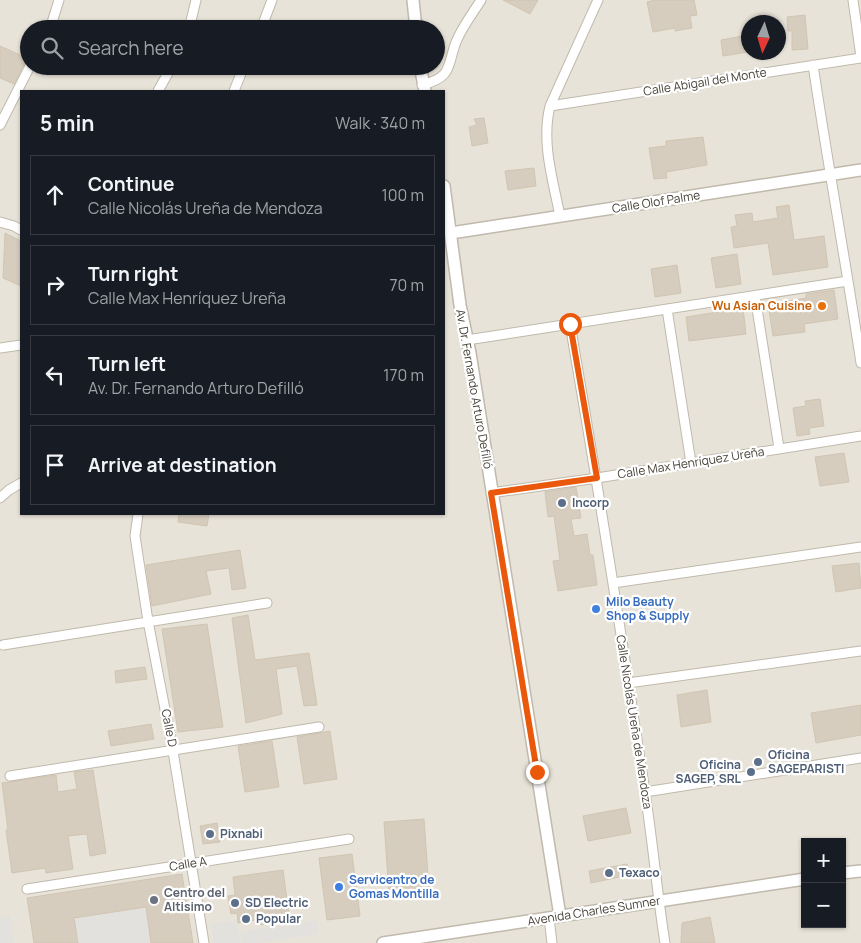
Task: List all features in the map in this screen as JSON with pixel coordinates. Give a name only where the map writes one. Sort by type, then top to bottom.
[{"type":"street","points":[[53,20],[59,0]]},
{"type":"street","points":[[194,20],[196,0]]},
{"type":"street","points":[[264,20],[272,0]]},
{"type":"street","points":[[413,0],[415,20]]},
{"type":"street","points":[[445,74],[457,41],[481,0]]},
{"type":"street","points":[[560,216],[546,144],[546,121],[550,106],[598,0]]},
{"type":"street","points":[[853,0],[861,57]]},
{"type":"street","name":"Calle Abigail del Monte","points":[[550,106],[861,57]]},
{"type":"street","points":[[813,65],[829,175],[861,363]]},
{"type":"street","points":[[0,125],[25,75]]},
{"type":"street","points":[[159,90],[167,75]]},
{"type":"street","points":[[234,90],[240,75]]},
{"type":"street","points":[[422,75],[424,88],[444,75]]},
{"type":"street","name":"Calle Olof Palme","points":[[451,233],[861,170]]},
{"type":"street","name":"Av. Dr. Fernando Arturo Defilló","points":[[445,193],[460,305],[491,493],[554,917],[552,943]]},
{"type":"street","points":[[0,222],[20,230]]},
{"type":"street","points":[[467,340],[848,281]]},
{"type":"street","points":[[755,296],[779,448]]},
{"type":"street","points":[[666,310],[691,462]]},
{"type":"street","name":"Calle Nicolás Ureña de Mendoza","points":[[570,324],[597,478],[645,792],[665,943]]},
{"type":"street","points":[[0,348],[20,345]]},
{"type":"street","name":"Calle Max Henríquez Ureña","points":[[491,493],[861,436]]},
{"type":"street","points":[[0,498],[20,484]]},
{"type":"street","name":"Calle D","points":[[138,515],[135,536],[148,621],[173,751],[204,943]]},
{"type":"street","points":[[613,583],[861,547]]},
{"type":"street","points":[[3,645],[267,604]]},
{"type":"street","points":[[628,684],[861,651]]},
{"type":"street","points":[[10,776],[319,727]]},
{"type":"street","points":[[645,792],[861,758]]},
{"type":"street","name":"Calle A","points":[[27,889],[349,840]]},
{"type":"street","points":[[846,872],[861,870]]},
{"type":"street","name":"Avenida Charles Sumner","points":[[383,943],[801,880]]},
{"type":"shaded area","points":[[0,0],[861,0],[861,943],[0,943]]},
{"type":"shaded area","points":[[146,907],[151,943],[78,943],[74,918]]},
{"type":"shaded area","points":[[10,915],[14,943],[0,943],[0,918]]},
{"type":"shaded area","points":[[237,920],[240,943],[214,943],[211,924]]},
{"type":"shaded area","points":[[317,920],[319,934],[260,943],[242,943],[240,932]]},
{"type":"building","points":[[503,0],[538,0],[530,14]]},
{"type":"building","points":[[655,0],[694,0],[697,15],[690,16],[692,28],[675,31],[675,28],[653,32],[647,2]]},
{"type":"building","points":[[805,15],[808,49],[792,50],[792,31],[788,31],[787,17]]},
{"type":"building","points":[[741,36],[741,53],[723,56],[721,40]]},
{"type":"building","points":[[0,46],[20,55],[20,72],[14,84],[0,78]]},
{"type":"building","points":[[484,118],[488,143],[472,146],[469,127],[477,125],[474,119]]},
{"type":"building","points":[[703,137],[707,165],[666,172],[667,178],[654,179],[649,148],[666,146],[666,141]]},
{"type":"building","points":[[534,168],[536,186],[508,190],[505,171]]},
{"type":"building","points":[[789,205],[794,240],[824,236],[828,267],[773,275],[768,243],[734,248],[731,227],[737,226],[735,215],[752,213],[753,222],[778,218],[776,207]]},
{"type":"building","points":[[5,233],[20,240],[20,286],[3,278]]},
{"type":"building","points":[[737,254],[741,284],[716,288],[711,258]]},
{"type":"building","points":[[677,265],[681,293],[655,297],[651,269]]},
{"type":"building","points":[[834,290],[838,319],[804,324],[805,332],[773,336],[768,304],[806,298],[806,294]]},
{"type":"building","points":[[743,308],[746,334],[689,341],[686,317]]},
{"type":"building","points":[[820,399],[824,426],[809,428],[810,434],[797,436],[793,408],[806,406],[805,401]]},
{"type":"building","points":[[844,453],[849,482],[820,486],[815,457]]},
{"type":"building","points":[[576,487],[581,518],[571,519],[574,536],[587,534],[590,555],[593,555],[597,585],[558,591],[553,561],[560,560],[554,516],[548,517],[545,492]]},
{"type":"building","points":[[179,515],[209,515],[207,526],[178,522]]},
{"type":"building","points":[[240,550],[246,588],[232,590],[229,568],[206,571],[211,594],[152,606],[146,565]]},
{"type":"building","points":[[859,563],[861,588],[836,592],[832,566]]},
{"type":"building","points":[[248,615],[255,660],[309,653],[317,705],[304,706],[297,666],[276,669],[282,714],[246,723],[232,618]]},
{"type":"building","points":[[207,624],[223,727],[178,732],[162,629]]},
{"type":"building","points":[[145,667],[147,679],[116,683],[115,671]]},
{"type":"building","points":[[707,690],[711,722],[681,727],[677,695]]},
{"type":"building","points":[[861,705],[861,735],[816,743],[811,713]]},
{"type":"building","points":[[151,724],[154,739],[111,746],[108,731]]},
{"type":"building","points":[[330,731],[337,779],[304,784],[297,737]]},
{"type":"building","points":[[272,741],[279,787],[245,792],[238,746]]},
{"type":"building","points":[[93,770],[106,853],[90,856],[87,834],[68,836],[73,869],[46,873],[45,868],[12,873],[2,783],[56,775],[58,792],[77,789],[74,772]]},
{"type":"building","points":[[626,808],[631,833],[588,841],[583,816]]},
{"type":"building","points":[[424,819],[429,890],[389,893],[384,822]]},
{"type":"building","name":"Pixnabi","points":[[217,823],[220,842],[203,844],[200,826]]},
{"type":"building","name":"Servicentro de Gomas Montilla","points":[[352,854],[360,916],[327,920],[319,858]]},
{"type":"building","name":"Texaco","points":[[627,864],[629,875],[591,883],[589,871]]},
{"type":"building","points":[[283,870],[289,915],[271,917],[272,923],[256,925],[255,920],[238,923],[237,913],[231,914],[228,896],[235,895],[233,877]]},
{"type":"building","points":[[182,874],[193,943],[151,943],[146,907],[74,918],[78,943],[34,943],[27,898]]},
{"type":"building","points":[[710,917],[715,943],[681,943],[682,923]]},
{"type":"place","name":"Wu Asian Cuisine","points":[[822,306]]},
{"type":"place","name":"Incorp","points":[[562,503]]},
{"type":"place","name":"Milo Beauty Shop & Supply","points":[[596,609]]},
{"type":"place","name":"Oficina SAGEPARISTI","points":[[758,762]]},
{"type":"place","name":"Oficina SAGEP, SRL","points":[[751,772]]},
{"type":"place","name":"Pixnabi","points":[[210,834]]},
{"type":"place","name":"Texaco","points":[[609,873]]},
{"type":"place","name":"Servicentro de Gomas Montilla","points":[[339,887]]},
{"type":"place","name":"Centro del Altisimo","points":[[154,900]]},
{"type":"place","name":"SD Electric","points":[[235,903]]},
{"type":"place","name":"Popular","points":[[246,919]]},
{"type":"route","points":[[537,772],[491,493],[597,478],[570,324]]}]
